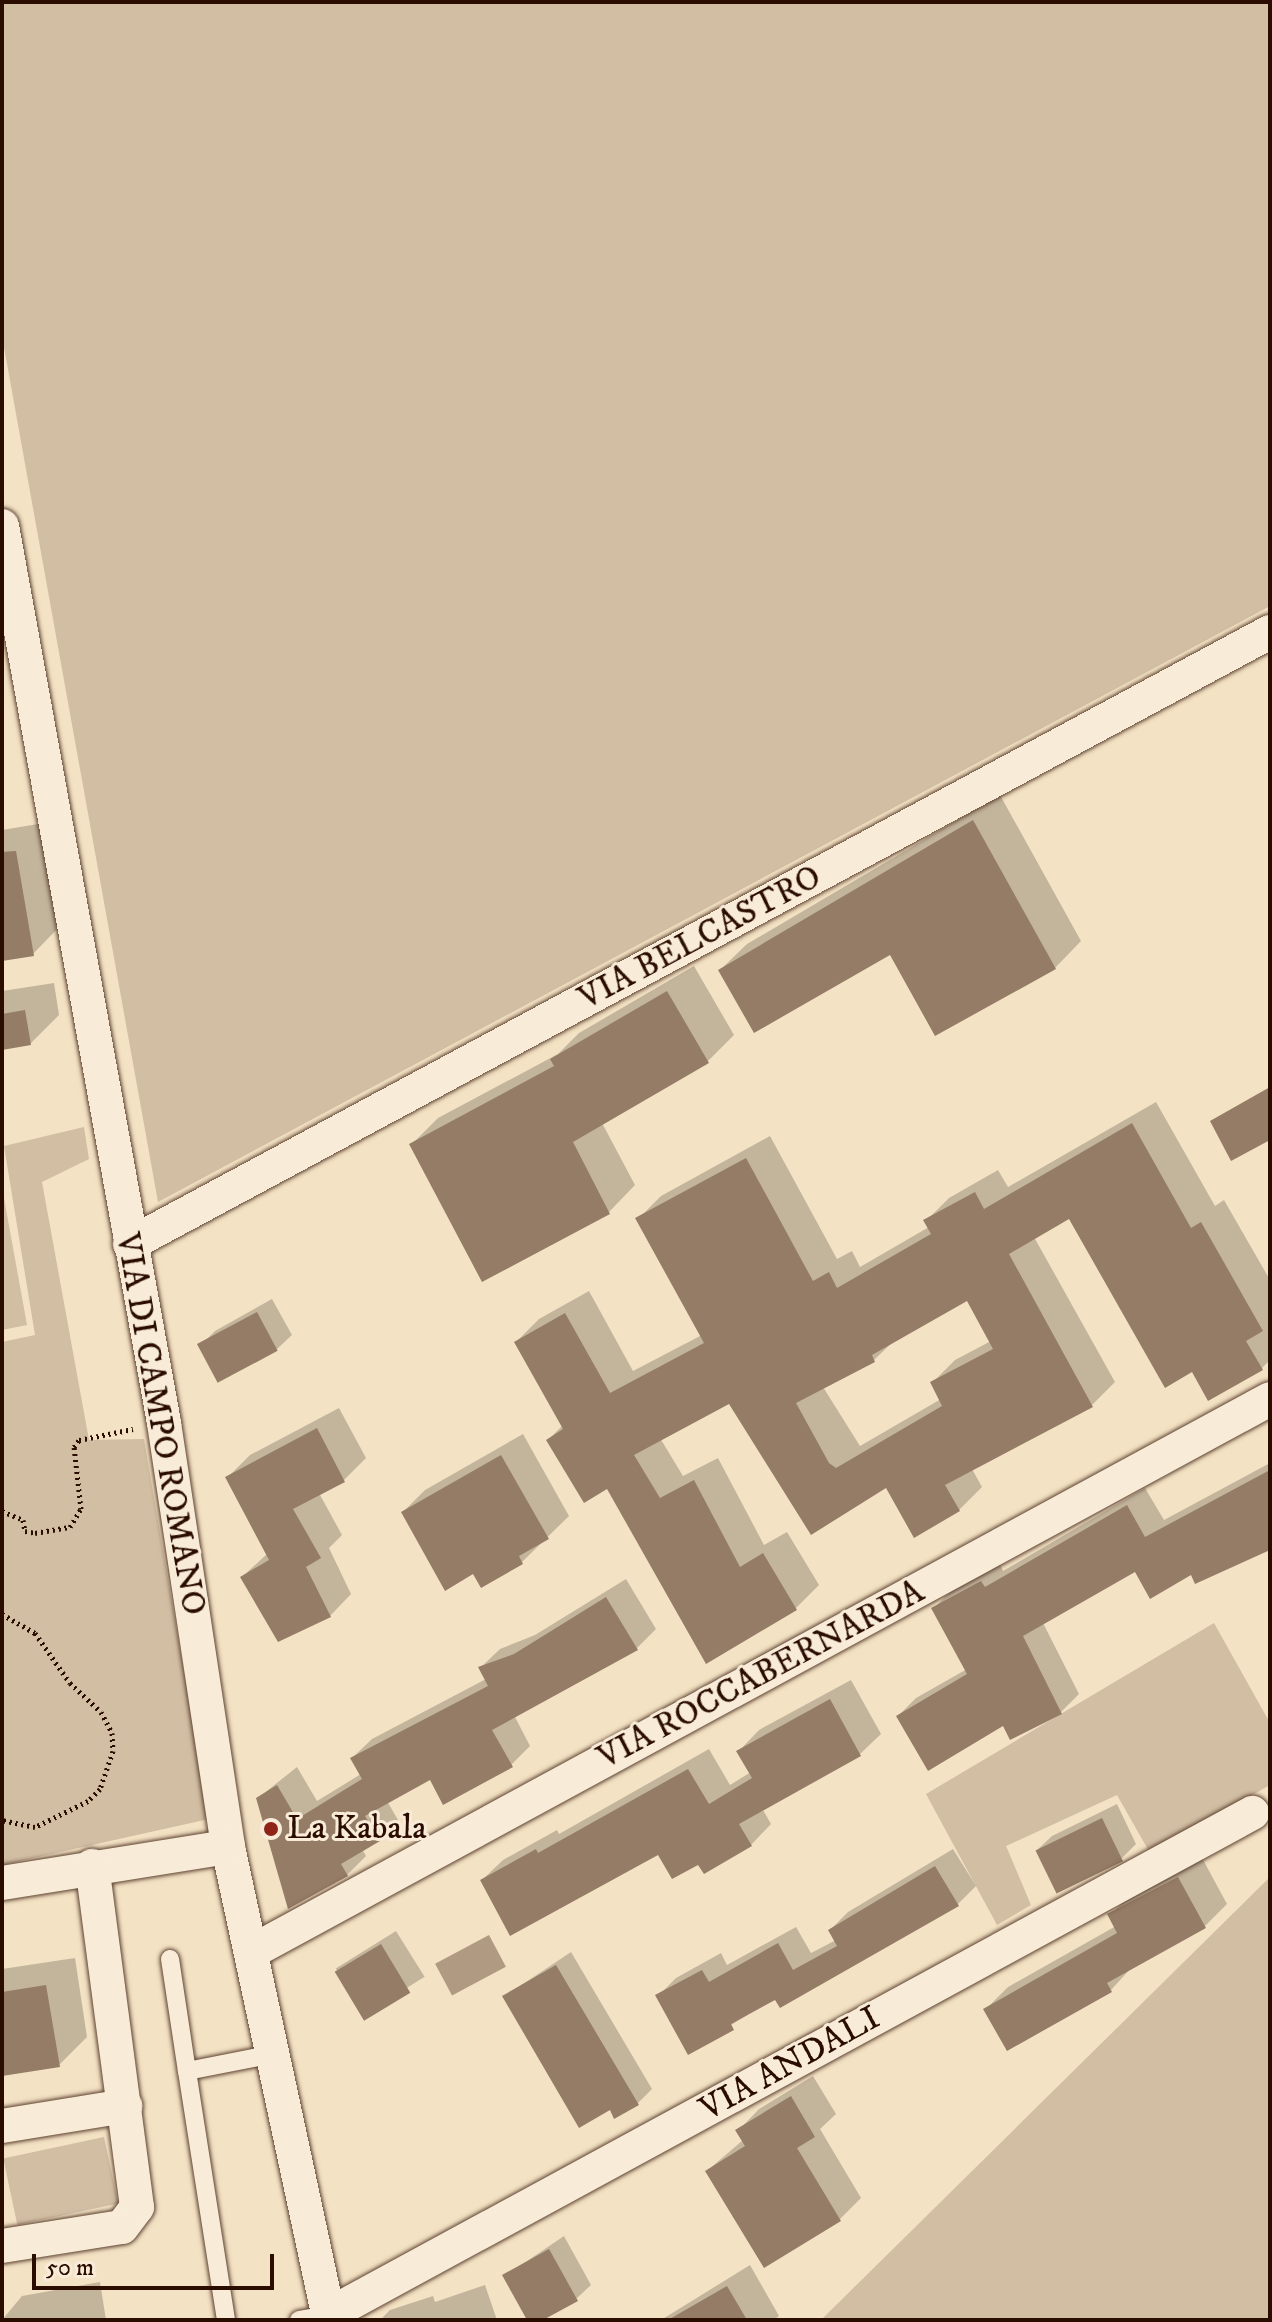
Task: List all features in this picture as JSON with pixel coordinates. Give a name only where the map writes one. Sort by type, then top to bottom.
[{"type":"street","name":"VIA DI CAMPO ROMANO","points":[[2,526],[164,1423],[228,1847],[274,2054],[319,2318]]},
{"type":"street","name":"VIA BELCASTRO","points":[[130,1244],[1270,632]]},
{"type":"street","name":"VIA ROCCABERNARDA","points":[[253,1951],[1270,1399]]},
{"type":"street","name":"VIA ANDALI","points":[[319,2318],[1252,1813]]},
{"type":"street","points":[[2,1883],[92,1866],[228,1847]]},
{"type":"street","points":[[2,2246],[122,2227],[134,2217],[139,2197],[92,1866]]},
{"type":"street","points":[[2,2126],[125,2106]]},
{"type":"lane","points":[[170,1959],[226,2320]]},
{"type":"lane","points":[[187,2071],[274,2054]]},
{"type":"path","points":[[2,1511],[23,1520],[25,1531],[35,1533],[70,1527],[81,1509],[74,1447],[79,1440],[164,1423]]},
{"type":"path","points":[[2,1614],[35,1633],[70,1683],[101,1712],[112,1733],[113,1751],[100,1789],[88,1801],[35,1827],[2,1820]]},
{"type":"shaded area","points":[[2,2],[1270,2],[1270,606],[158,1202],[2,336]]},
{"type":"shaded area","points":[[84,1127],[89,1159],[42,1182],[89,1440],[144,1439],[209,1819],[2,1865],[2,1342],[35,1335],[4,1146]]},
{"type":"shaded area","points":[[2,1187],[27,1325],[2,1330]]},
{"type":"shaded area","points":[[1214,1623],[1270,1723],[1270,1785],[1150,1853],[1117,1795],[1006,1846],[1031,1905],[997,1925],[926,1794]]},
{"type":"shaded area","points":[[1270,1877],[1270,2320],[821,2320]]},
{"type":"shaded area","points":[[489,1935],[506,1967],[452,1995],[435,1964]]},
{"type":"shaded area","points":[[104,2137],[118,2204],[17,2225],[3,2158]]},
{"type":"building","points":[[973,820],[1056,969],[935,1036],[890,955],[754,1033],[718,970]]},
{"type":"building","points":[[16,851],[34,956],[2,961],[2,852]]},
{"type":"building","points":[[667,991],[709,1063],[573,1142],[610,1214],[482,1282],[409,1144],[554,1066],[550,1059]]},
{"type":"building","points":[[25,1010],[31,1045],[2,1050],[2,1014]]},
{"type":"building","points":[[1270,1087],[1270,1140],[1231,1161],[1210,1121]]},
{"type":"building","points":[[1132,1123],[1191,1228],[1201,1222],[1263,1331],[1246,1341],[1263,1370],[1208,1401],[1192,1372],[1165,1388],[1069,1219],[1009,1254],[1093,1407],[945,1485],[960,1511],[914,1538],[886,1488],[811,1535],[729,1404],[634,1455],[660,1498],[694,1480],[740,1567],[763,1553],[797,1610],[706,1664],[607,1489],[584,1503],[546,1440],[563,1429],[514,1342],[565,1313],[610,1393],[704,1343],[635,1218],[746,1158],[813,1281],[829,1272],[837,1288],[931,1234],[923,1220],[975,1192],[984,1209]],"holes":[[[967,1301],[993,1349],[930,1382],[942,1406],[836,1468],[829,1463],[796,1403],[875,1362],[872,1355]]]},
{"type":"building","points":[[257,1312],[278,1351],[218,1383],[197,1344]]},
{"type":"building","points":[[317,1428],[345,1482],[293,1509],[321,1558],[306,1567],[331,1617],[278,1642],[240,1577],[269,1560],[225,1477]]},
{"type":"building","points":[[501,1455],[549,1539],[519,1556],[523,1564],[481,1588],[473,1574],[445,1591],[401,1512]]},
{"type":"building","points":[[1270,1470],[1270,1550],[1195,1584],[1191,1575],[1150,1599],[1135,1572],[1023,1636],[1062,1714],[1010,1740],[1003,1726],[928,1771],[896,1716],[967,1674],[931,1608],[981,1581],[985,1587],[1127,1505],[1145,1537]]},
{"type":"building","points":[[606,1597],[638,1650],[492,1730],[513,1767],[443,1805],[430,1780],[365,1816],[380,1841],[341,1864],[348,1876],[288,1909],[256,1798],[277,1785],[297,1819],[362,1779],[350,1758],[488,1686],[478,1667],[514,1654]]},
{"type":"building","points":[[830,1699],[861,1756],[739,1824],[752,1846],[704,1874],[698,1865],[672,1879],[658,1855],[510,1936],[480,1880],[536,1849],[538,1853],[688,1769],[709,1804],[752,1778],[736,1751]]},
{"type":"building","points":[[1102,1818],[1123,1861],[1057,1894],[1035,1850]]},
{"type":"building","points":[[935,1866],[959,1906],[780,2008],[775,2000],[731,2024],[734,2030],[688,2055],[655,1995],[702,1970],[709,1982],[778,1943],[793,1970],[837,1946],[828,1930]]},
{"type":"building","points":[[1178,1877],[1206,1928],[1107,1983],[1112,1992],[1007,2051],[983,2009],[1117,1933],[1107,1914]]},
{"type":"building","points":[[381,1944],[410,1993],[364,2021],[335,1972]]},
{"type":"building","points":[[556,1965],[639,2105],[614,2119],[610,2110],[579,2128],[502,1996]]},
{"type":"building","points":[[46,1985],[60,2067],[2,2076],[2,1992]]},
{"type":"building","points":[[791,2096],[815,2137],[797,2148],[841,2221],[764,2268],[705,2171],[745,2146],[735,2130]]},
{"type":"building","points":[[549,2249],[578,2301],[543,2320],[527,2320],[502,2275]]},
{"type":"building","points":[[727,2286],[747,2320],[668,2320]]},
{"type":"place","name":"La Kabala","points":[[271,1829]]}]
